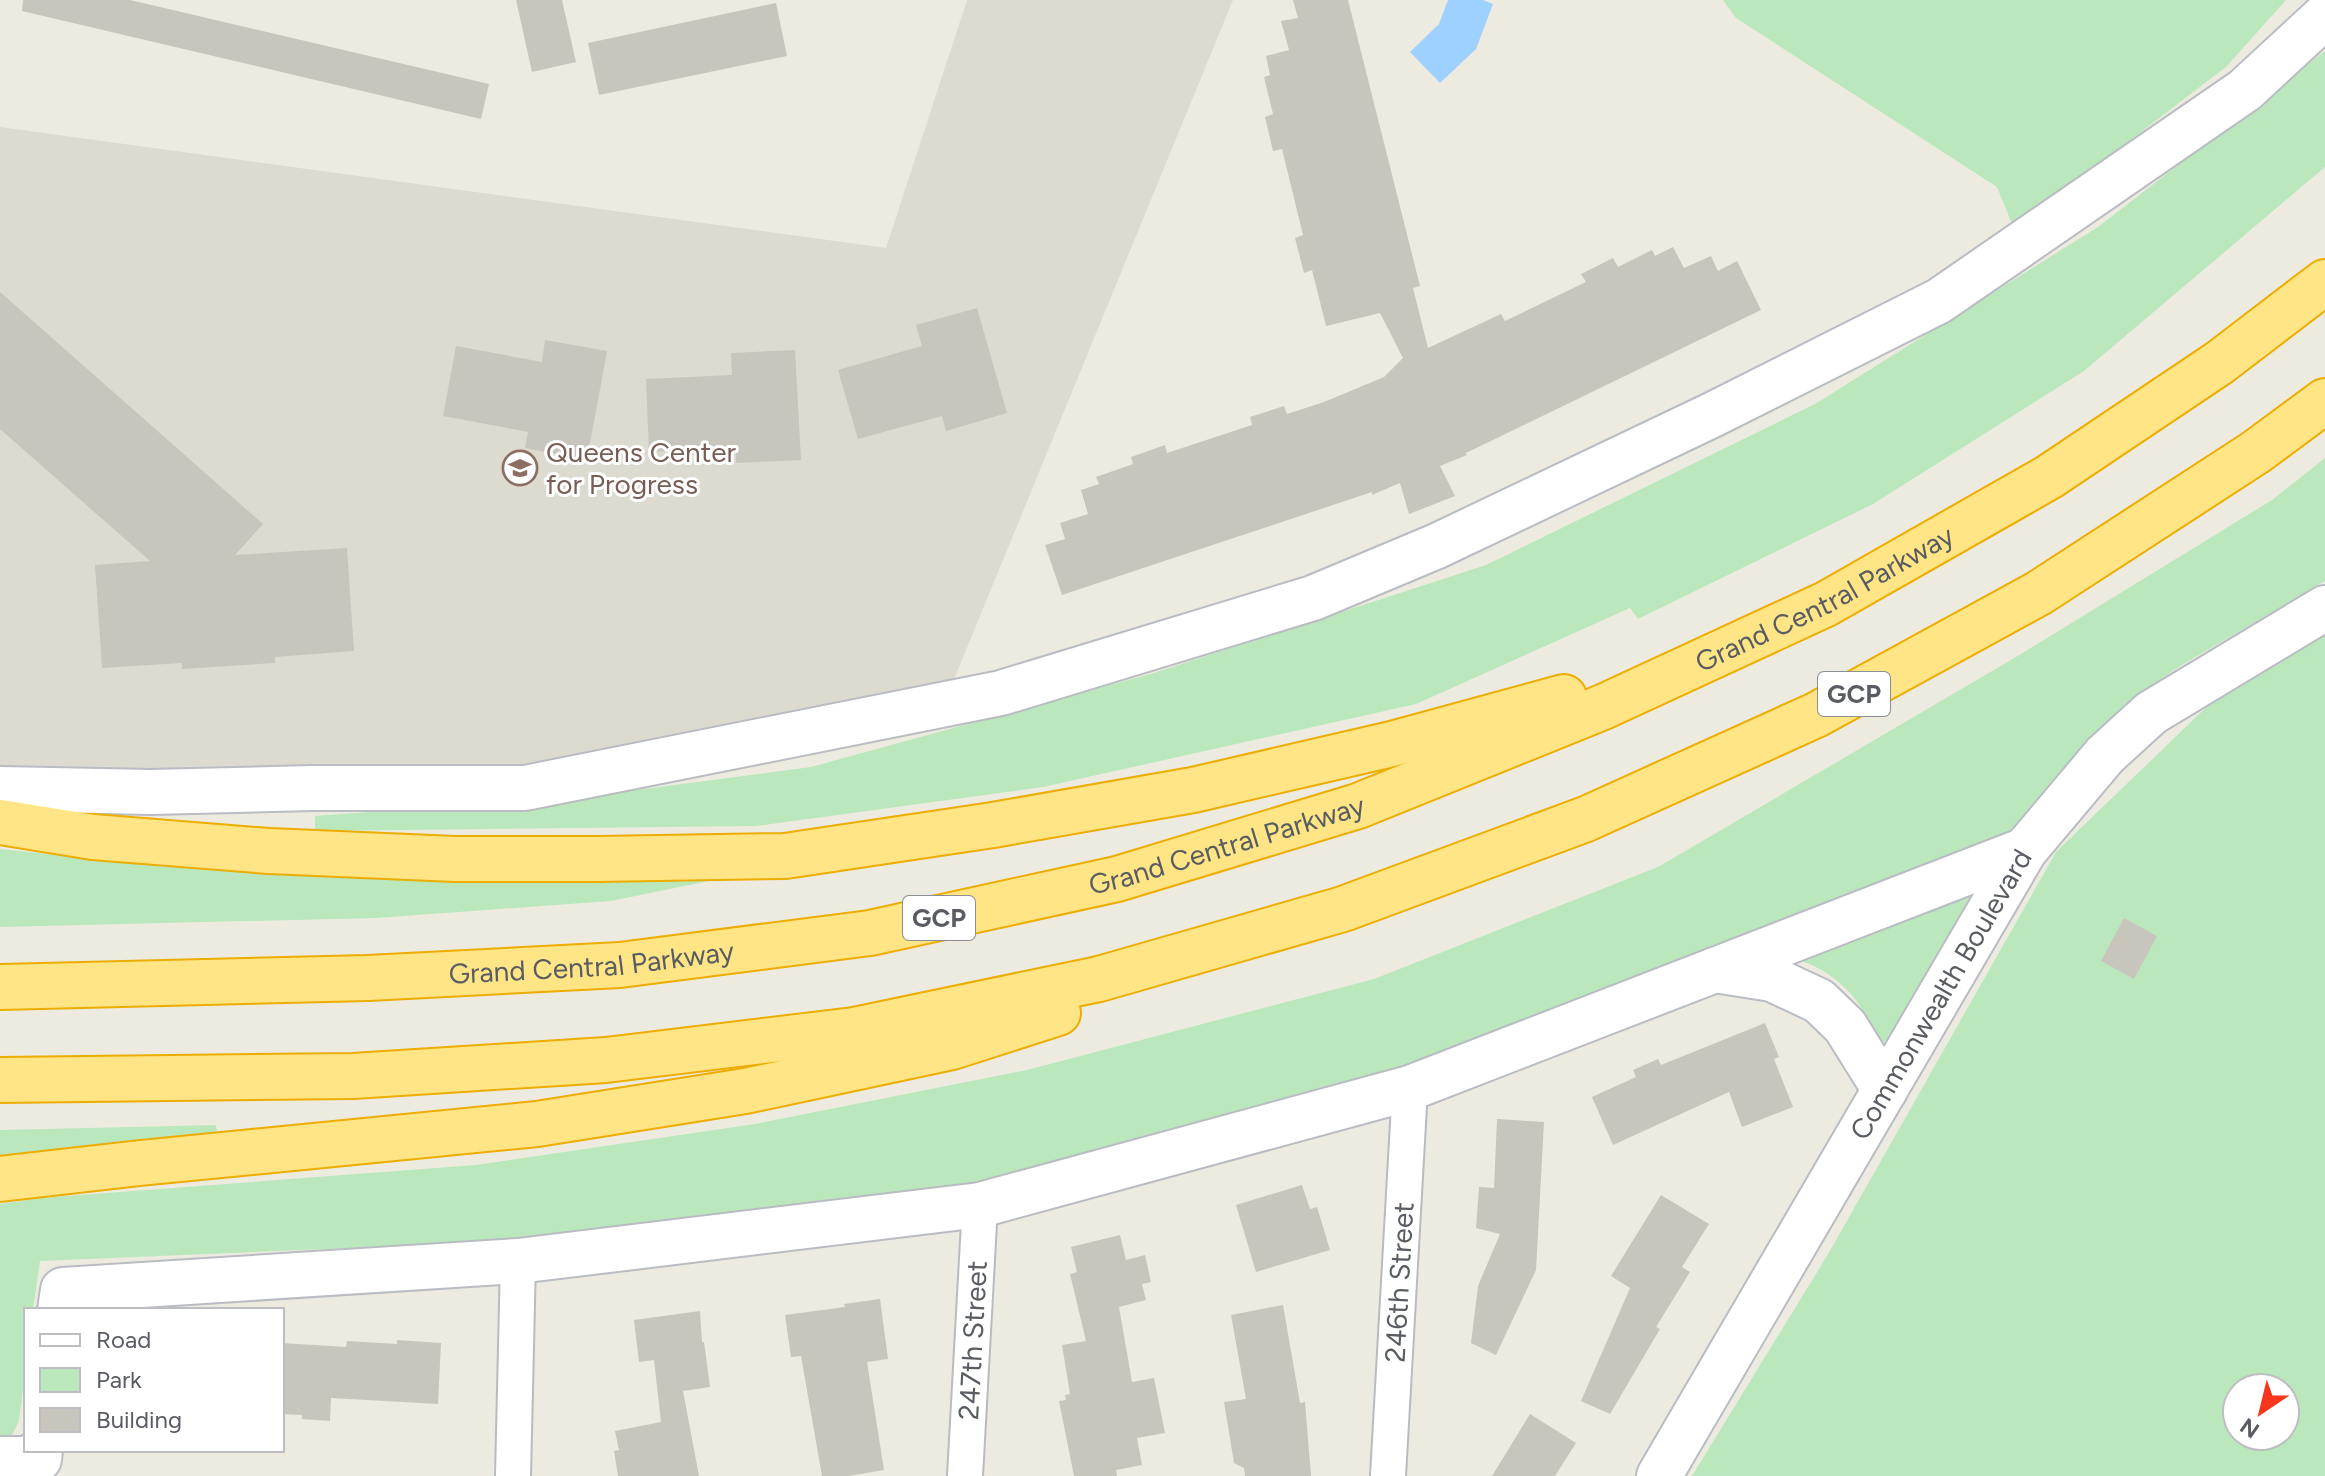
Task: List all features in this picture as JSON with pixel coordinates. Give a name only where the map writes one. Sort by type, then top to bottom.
[{"type":"highway","name":"Grand Central Parkway","points":[[0,987],[368,978],[620,965],[870,933],[1117,879],[1358,806],[1603,707],[1826,604],[2049,477],[2219,363],[2325,282]]},
{"type":"highway","name":"GCP","points":[[0,1080],[353,1076],[606,1060],[854,1030],[1099,979],[1343,909],[1586,819],[1816,715],[2039,593],[2256,452],[2325,401]]},
{"type":"highway","points":[[0,822],[93,837],[269,851],[455,859],[785,856],[993,825],[1193,790],[1392,744],[1585,691],[1826,604]]},
{"type":"highway","points":[[0,1179],[537,1124],[745,1091],[952,1047],[1161,980],[1343,909]]},
{"type":"street","points":[[0,789],[151,792],[525,788],[1001,693],[1313,598],[1437,546],[1712,415],[1939,301],[2245,90],[2325,16]]},
{"type":"street","name":"Commonwealth Boulevard","points":[[1659,1476],[2025,850],[2105,755],[2151,713],[2325,608]]},
{"type":"street","points":[[62,1300],[518,1261],[980,1205],[1410,1088],[2025,850]]},
{"type":"street","points":[[1712,970],[1772,979],[1819,1001],[1845,1026],[1885,1090]]},
{"type":"street","name":"246th Street","points":[[1388,1476],[1410,1088]]},
{"type":"street","name":"247th Street","points":[[965,1476],[980,1205]]},
{"type":"street","points":[[513,1476],[518,1261]]},
{"type":"shaded area","name":"Queens Center for Progress","points":[[967,0],[1233,0],[950,689],[480,774],[0,803],[0,127],[886,248]]},
{"type":"green space","points":[[1723,0],[2286,0],[2226,67],[2014,229],[1997,187],[1736,18]]},
{"type":"green space","points":[[2325,51],[2325,167],[2084,371],[1873,504],[1638,619],[1630,608],[1416,704],[1043,787],[756,826],[315,831],[315,816],[591,796],[811,767],[1154,673],[1486,565],[1815,404],[2098,227]]},
{"type":"green space","points":[[2325,458],[2325,581],[2180,666],[2125,704],[2026,819],[1984,848],[1396,1076],[980,1182],[865,1206],[622,1231],[421,1245],[40,1261],[33,1308],[24,1308],[24,1382],[19,1421],[10,1439],[0,1441],[0,1204],[40,1198],[476,1165],[755,1124],[1027,1070],[1374,979],[1658,867],[2021,654],[2272,500]]},
{"type":"green space","points":[[2325,628],[2325,1476],[1692,1476],[1827,1256],[2056,852],[2223,691]]},
{"type":"green space","points":[[0,849],[66,856],[422,869],[768,869],[611,901],[376,918],[0,927]]},
{"type":"green space","points":[[1959,896],[1969,896],[1975,903],[1893,1038],[1880,1043],[1861,1008],[1846,989],[1831,976],[1796,960]]},
{"type":"green space","points":[[216,1125],[218,1139],[0,1168],[0,1130]]},
{"type":"water","points":[[1448,0],[1483,0],[1493,4],[1476,49],[1440,83],[1410,52],[1439,24]]},
{"type":"building","points":[[23,0],[130,0],[489,84],[481,119],[22,11]]},
{"type":"building","points":[[516,0],[562,0],[576,62],[532,72]]},
{"type":"building","points":[[1293,0],[1348,0],[1420,286],[1413,288],[1428,348],[1501,314],[1505,321],[1586,282],[1581,274],[1613,258],[1618,267],[1652,250],[1655,256],[1673,247],[1684,268],[1711,256],[1718,271],[1737,261],[1761,310],[1440,466],[1455,496],[1409,514],[1400,483],[1372,495],[1372,492],[1062,595],[1045,545],[1065,539],[1060,523],[1088,514],[1081,490],[1099,484],[1096,477],[1133,464],[1131,457],[1165,445],[1167,453],[1252,425],[1250,417],[1284,406],[1287,414],[1324,402],[1384,377],[1403,358],[1380,313],[1326,326],[1312,270],[1304,273],[1295,238],[1303,235],[1282,149],[1273,151],[1265,117],[1273,114],[1264,77],[1270,75],[1266,56],[1289,50],[1281,21],[1298,18]]},
{"type":"building","points":[[776,3],[787,56],[599,95],[588,43]]},
{"type":"building","points":[[0,292],[263,524],[235,555],[347,548],[354,651],[275,657],[275,663],[182,669],[182,663],[102,668],[95,565],[150,561],[0,429]]},
{"type":"building","points":[[977,308],[1007,413],[946,431],[942,416],[858,439],[838,370],[922,346],[916,325]]},
{"type":"building","points":[[545,340],[607,351],[587,460],[525,448],[528,432],[443,416],[456,346],[542,362]]},
{"type":"building","points":[[795,350],[801,460],[736,463],[736,448],[649,452],[646,379],[732,375],[731,353]]},
{"type":"building","points":[[2124,918],[2157,936],[2134,979],[2101,961]]},
{"type":"building","points":[[1765,1023],[1779,1057],[1774,1059],[1793,1107],[1742,1127],[1729,1092],[1613,1145],[1592,1097],[1636,1077],[1633,1070],[1658,1059],[1661,1065]]},
{"type":"building","points":[[1497,1119],[1544,1122],[1536,1270],[1496,1355],[1471,1343],[1478,1286],[1500,1234],[1476,1228],[1479,1187],[1494,1188]]},
{"type":"building","points":[[1302,1185],[1310,1209],[1317,1207],[1330,1250],[1256,1272],[1236,1205]]},
{"type":"building","points":[[1661,1195],[1709,1224],[1682,1267],[1690,1272],[1656,1327],[1660,1329],[1610,1414],[1581,1401],[1630,1288],[1611,1276]]},
{"type":"building","points":[[1120,1235],[1126,1260],[1145,1255],[1151,1282],[1142,1284],[1146,1300],[1119,1307],[1132,1382],[1154,1378],[1165,1433],[1137,1438],[1142,1465],[1116,1470],[1117,1476],[1074,1476],[1059,1401],[1066,1400],[1065,1395],[1070,1394],[1062,1345],[1086,1341],[1070,1274],[1077,1272],[1071,1247]]},
{"type":"building","points":[[880,1299],[888,1359],[867,1362],[884,1470],[849,1476],[822,1476],[801,1356],[791,1357],[785,1315]]},
{"type":"building","points":[[1283,1305],[1300,1403],[1305,1402],[1311,1476],[1245,1476],[1244,1468],[1234,1463],[1224,1402],[1246,1399],[1231,1315]]},
{"type":"building","points":[[700,1311],[710,1387],[683,1391],[699,1476],[618,1476],[614,1451],[619,1450],[615,1431],[661,1422],[654,1360],[639,1362],[634,1320]]},
{"type":"building","points":[[397,1340],[441,1343],[438,1404],[331,1398],[330,1421],[284,1414],[284,1343],[346,1347],[347,1341],[397,1344]]},
{"type":"building","points":[[1530,1414],[1576,1443],[1555,1476],[1492,1476]]},
{"type":"place","name":"Queens Center for Progress","points":[[520,468]]}]
